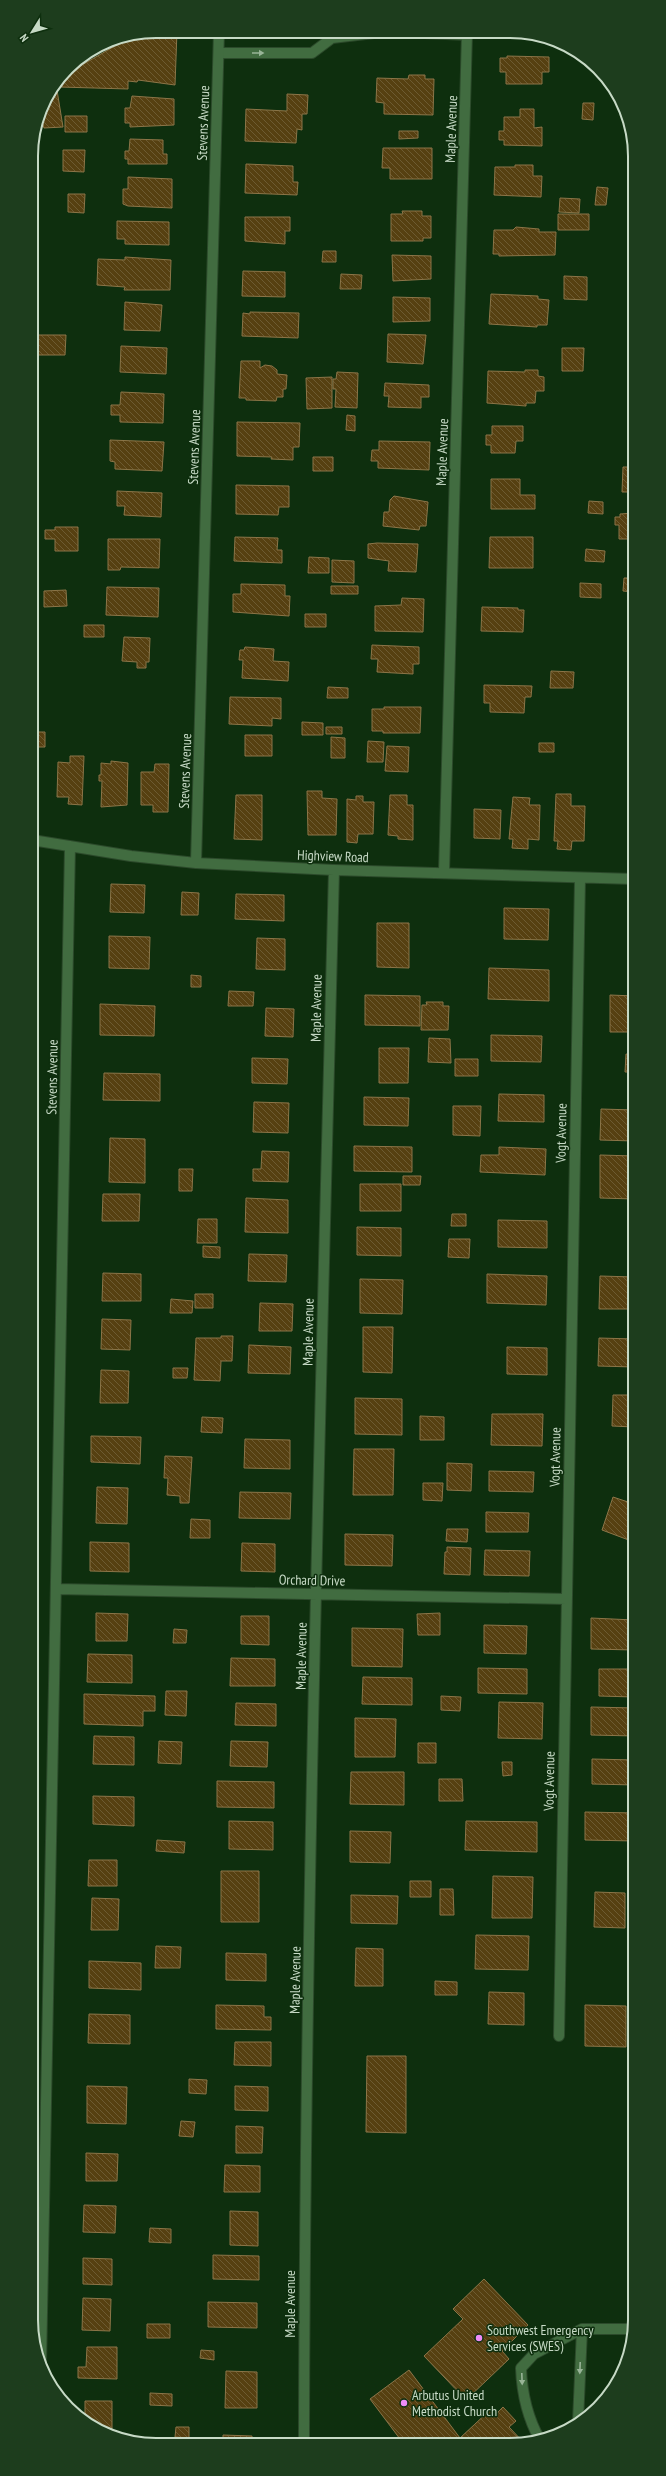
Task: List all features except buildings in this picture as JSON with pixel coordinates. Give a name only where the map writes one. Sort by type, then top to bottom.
[{"type":"street","name":"Stevens Avenue","points":[[196,863],[220,38]]},
{"type":"street","points":[[219,53],[312,53],[332,38]]},
{"type":"street","name":"Maple Avenue","points":[[444,873],[467,38]]},
{"type":"street","name":"Highview Road","points":[[38,841],[131,856],[196,863],[334,870],[580,879],[628,879]]},
{"type":"street","name":"Stevens Avenue","points":[[41,2347],[70,846]]},
{"type":"street","name":"Maple Avenue","points":[[304,2438],[305,2249],[316,1594],[334,870]]},
{"type":"street","name":"Vogt Avenue","points":[[559,2036],[580,879]]},
{"type":"street","name":"Orchard Drive","points":[[56,1588],[567,1599]]},
{"type":"street","points":[[537,2435],[530,2422],[522,2390],[521,2368],[534,2354],[582,2330],[628,2329]]},
{"type":"street","points":[[578,2417],[582,2330]]},
{"type":"place","name":"Southwest Emergency Services (SWES)","points":[[479,2338]]},
{"type":"place","name":"Arbutus United Methodist Church","points":[[404,2403]]}]
